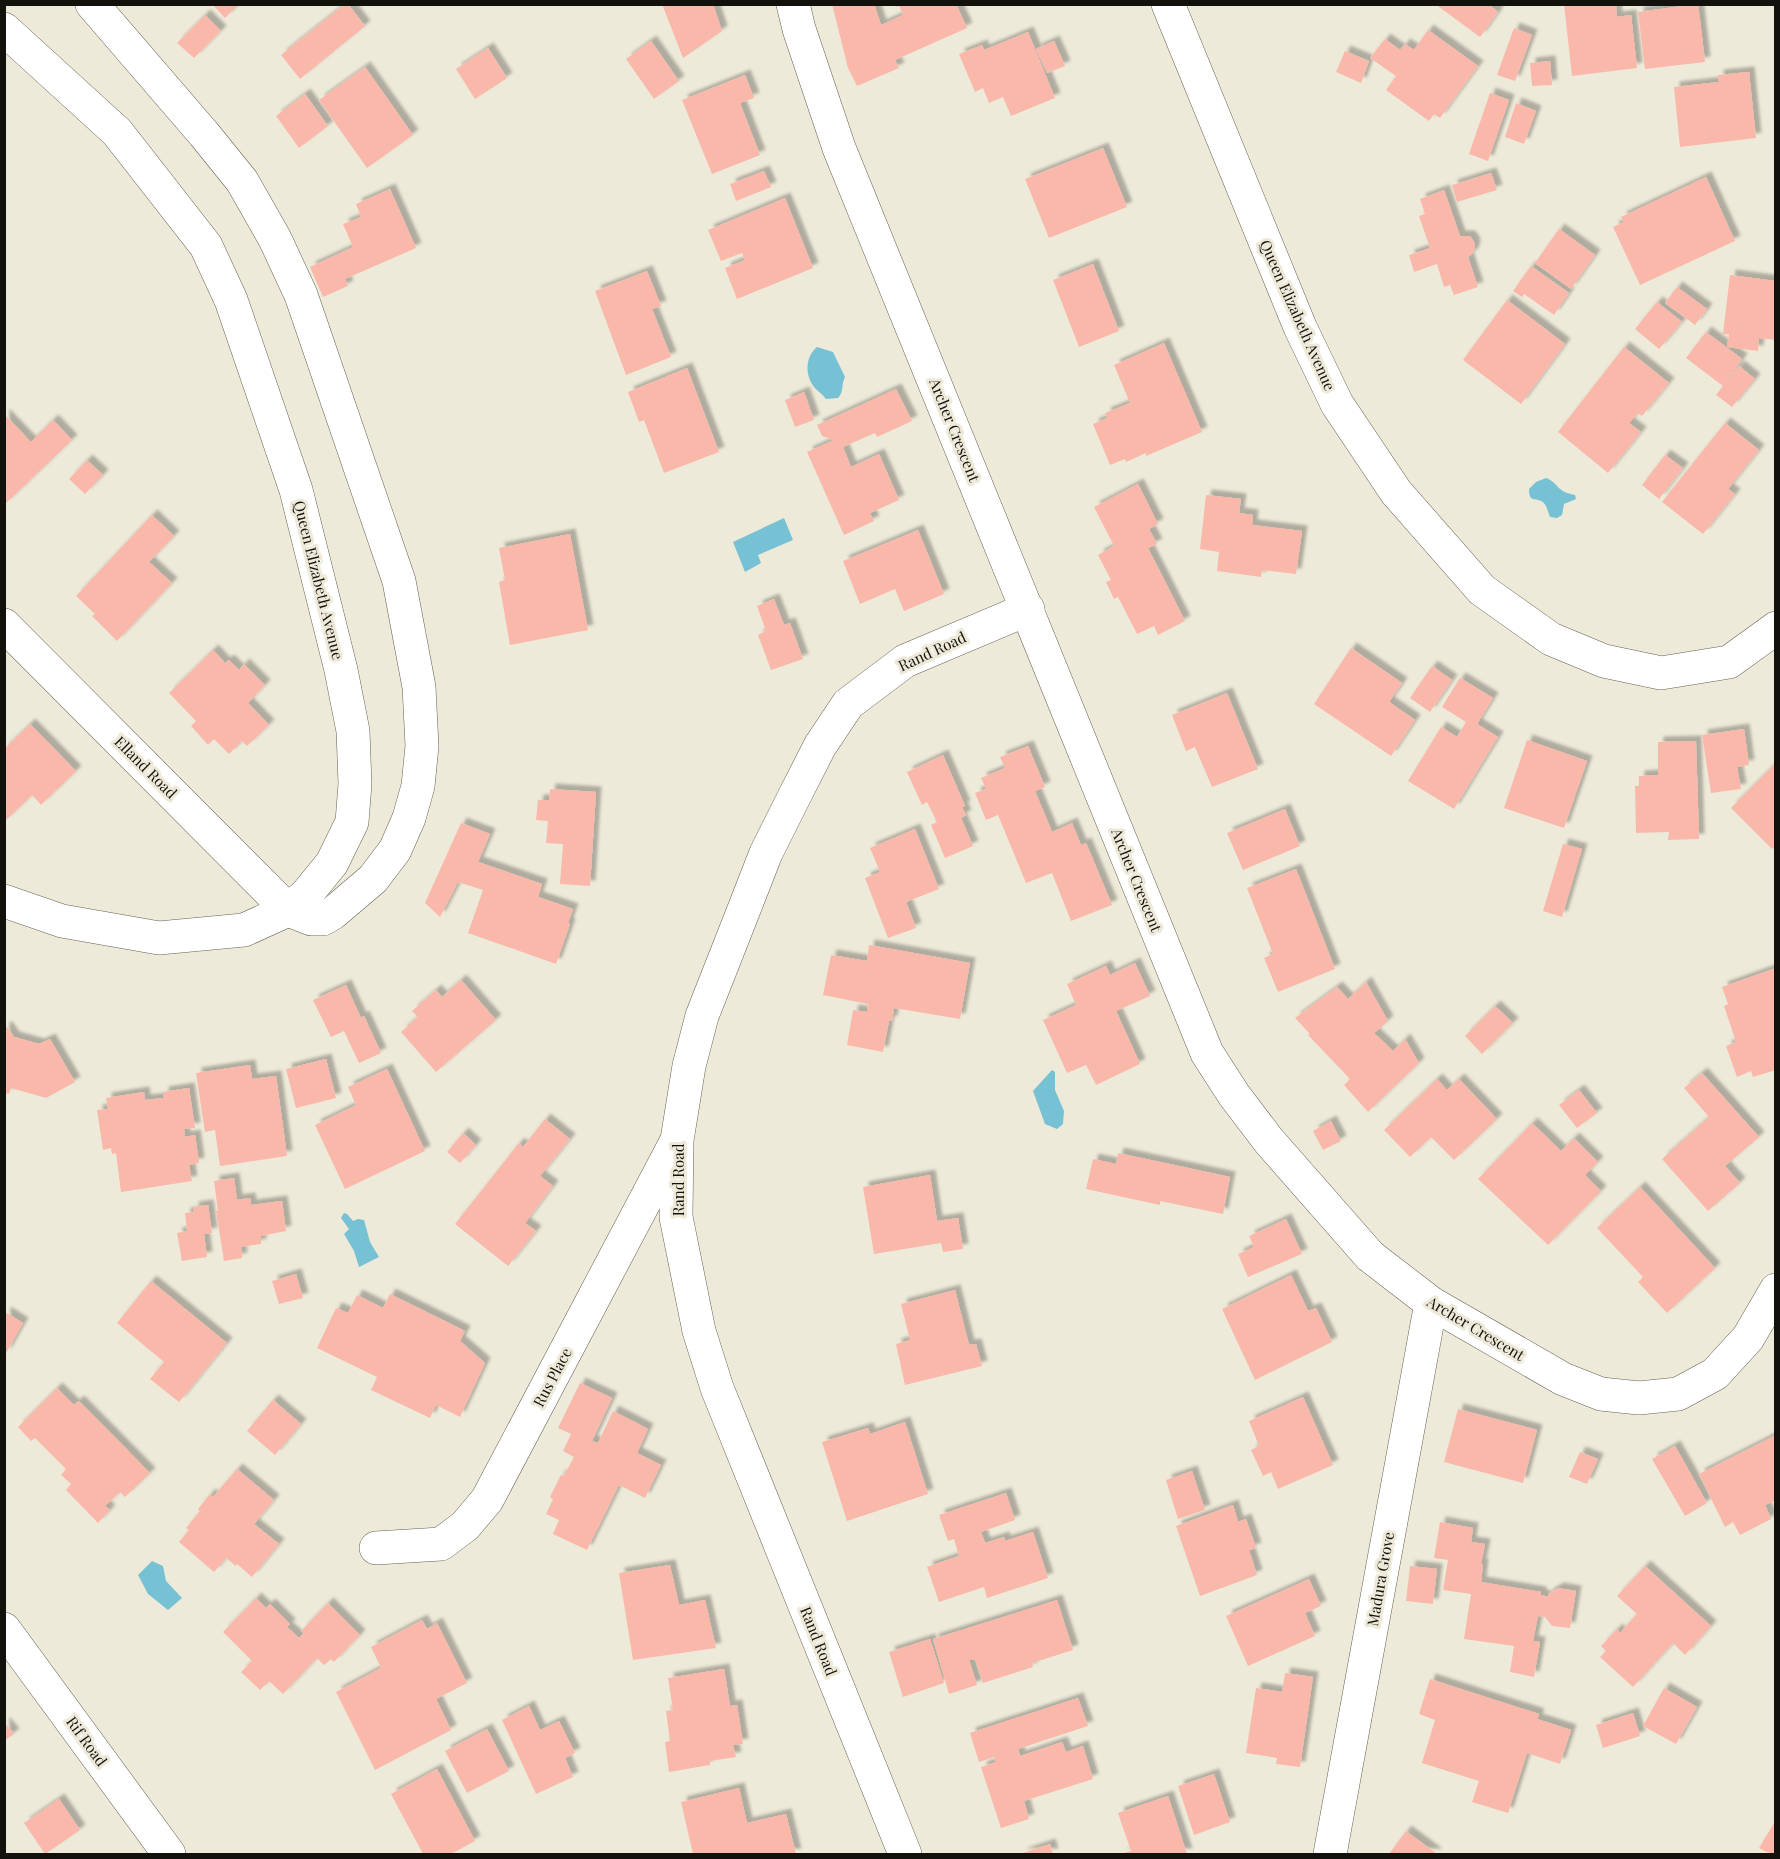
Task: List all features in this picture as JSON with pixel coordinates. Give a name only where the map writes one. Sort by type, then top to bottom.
[{"type":"street","points":[[92,4],[236,173],[275,239],[301,295],[399,581],[419,687],[421,756],[418,786],[409,818],[395,850],[373,879],[333,913],[323,919],[311,919],[288,910]]},
{"type":"street","name":"Archer Crescent","points":[[793,4],[799,30],[839,148],[1207,1053],[1234,1095],[1269,1141],[1370,1256],[1431,1303],[1563,1379],[1601,1394],[1639,1398],[1678,1394],[1715,1374],[1748,1338],[1776,1290]]},
{"type":"street","name":"Queen Elizabeth Avenue","points":[[1168,4],[1300,327],[1337,404],[1396,492],[1482,591],[1551,639],[1604,661],[1662,672],[1729,662],[1776,628]]},
{"type":"street","name":"Queen Elizabeth Avenue","points":[[4,29],[117,132],[207,246],[231,300],[296,490],[341,670],[353,731],[355,784],[352,822],[332,863],[306,896],[288,910],[244,930],[159,938],[62,921],[4,901]]},
{"type":"street","name":"Rand Road","points":[[905,1854],[722,1399],[702,1343],[676,1217],[677,1140],[688,1066],[702,1016],[766,854],[820,746],[831,729],[848,704],[905,661],[1028,609]]},
{"type":"street","name":"Elland Road","points":[[4,625],[288,910]]},
{"type":"street","name":"Rus Place","points":[[376,1548],[441,1544],[465,1526],[487,1500],[677,1140]]},
{"type":"street","name":"Madura Grove","points":[[1330,1854],[1431,1303]]},
{"type":"street","name":"Rif Road","points":[[4,1629],[169,1854]]},
{"type":"water","points":[[817,347],[833,352],[845,377],[838,398],[826,399],[813,386],[810,379],[809,359]]},
{"type":"water","points":[[1546,478],[1564,492],[1575,495],[1576,499],[1564,504],[1562,515],[1557,518],[1550,517],[1543,502],[1531,498],[1529,493],[1529,489],[1536,482]]},
{"type":"water","points":[[784,518],[793,540],[758,555],[761,563],[745,572],[733,542]]},
{"type":"water","points":[[1052,1070],[1055,1072],[1055,1090],[1064,1111],[1063,1124],[1057,1129],[1045,1124],[1033,1091]]},
{"type":"water","points":[[344,1213],[353,1221],[364,1220],[370,1242],[379,1257],[359,1267],[354,1251],[344,1234],[349,1229],[341,1218]]},
{"type":"water","points":[[152,1561],[163,1566],[166,1581],[182,1598],[168,1610],[148,1594],[138,1575]]},
{"type":"building","points":[[212,4],[239,4],[225,18]]},
{"type":"building","points":[[345,4],[348,4],[365,26],[300,79],[281,55]]},
{"type":"building","points":[[662,4],[713,4],[722,31],[683,58]]},
{"type":"building","points":[[832,4],[874,4],[881,25],[903,15],[899,6],[896,7],[895,4],[956,4],[967,28],[895,60],[899,68],[857,86],[848,68]]},
{"type":"building","points":[[1435,4],[1488,4],[1498,12],[1480,37]]},
{"type":"building","points":[[1564,4],[1616,4],[1617,17],[1631,15],[1637,68],[1572,76]]},
{"type":"building","points":[[1698,4],[1705,62],[1645,69],[1638,12]]},
{"type":"building","points":[[205,15],[221,31],[194,58],[177,43]]},
{"type":"building","points":[[1514,28],[1532,35],[1515,81],[1497,75]]},
{"type":"building","points":[[1428,30],[1478,66],[1440,118],[1434,114],[1429,121],[1386,90],[1396,76],[1370,58],[1385,39],[1400,50],[1405,44],[1414,50]]},
{"type":"building","points":[[1028,32],[1055,98],[1011,116],[1003,97],[989,103],[983,88],[975,92],[959,54],[982,45],[984,50]]},
{"type":"building","points":[[651,41],[679,81],[654,99],[626,59]]},
{"type":"building","points":[[1054,41],[1065,66],[1047,73],[1036,49]]},
{"type":"building","points":[[488,48],[507,78],[475,99],[456,69]]},
{"type":"building","points":[[1345,51],[1369,61],[1361,83],[1336,72]]},
{"type":"building","points":[[1550,61],[1552,85],[1532,86],[1530,63]]},
{"type":"building","points":[[365,67],[413,135],[367,168],[319,100]]},
{"type":"building","points":[[1749,72],[1756,138],[1680,147],[1674,87],[1719,82],[1718,75]]},
{"type":"building","points":[[745,75],[754,98],[740,103],[760,155],[712,174],[682,100]]},
{"type":"building","points":[[1490,93],[1509,100],[1488,161],[1469,154]]},
{"type":"building","points":[[305,94],[328,126],[299,148],[276,116]]},
{"type":"building","points":[[1516,103],[1536,111],[1524,144],[1505,137]]},
{"type":"building","points":[[1103,148],[1127,207],[1049,238],[1025,179]]},
{"type":"building","points":[[764,171],[771,187],[736,201],[730,184]]},
{"type":"building","points":[[1491,173],[1497,190],[1457,202],[1452,185]]},
{"type":"building","points":[[1706,177],[1735,241],[1640,285],[1613,227],[1624,222],[1621,217]]},
{"type":"building","points":[[390,189],[416,248],[345,279],[348,286],[323,297],[310,267],[353,247],[343,224],[361,217],[356,204]]},
{"type":"building","points":[[1444,190],[1460,236],[1470,236],[1475,246],[1473,253],[1468,257],[1478,287],[1454,295],[1450,285],[1444,287],[1437,264],[1414,272],[1409,255],[1430,248],[1419,216],[1425,214],[1420,199]]},
{"type":"building","points":[[785,198],[813,268],[737,299],[725,268],[745,260],[742,253],[721,261],[708,230]]},
{"type":"building","points":[[1559,229],[1595,255],[1571,289],[1535,263]]},
{"type":"building","points":[[1093,264],[1119,331],[1079,347],[1053,280]]},
{"type":"building","points":[[1531,266],[1569,293],[1554,315],[1524,294],[1522,297],[1513,291]]},
{"type":"building","points":[[647,271],[661,306],[652,309],[671,357],[626,375],[595,291]]},
{"type":"building","points":[[1730,275],[1775,281],[1776,340],[1759,338],[1758,351],[1727,347],[1729,334],[1723,334]]},
{"type":"building","points":[[1677,287],[1707,309],[1695,325],[1665,303]]},
{"type":"building","points":[[1507,300],[1565,344],[1521,404],[1463,360]]},
{"type":"building","points":[[1657,302],[1682,322],[1659,349],[1635,329]]},
{"type":"building","points":[[1706,332],[1742,359],[1724,384],[1739,366],[1755,379],[1732,407],[1716,395],[1723,386],[1686,358]]},
{"type":"building","points":[[1164,343],[1202,432],[1146,456],[1146,453],[1126,462],[1125,459],[1110,465],[1093,424],[1107,418],[1105,413],[1130,403],[1114,365]]},
{"type":"building","points":[[1624,347],[1669,383],[1642,416],[1638,413],[1629,423],[1641,432],[1608,473],[1558,432]]},
{"type":"building","points":[[687,368],[719,452],[664,473],[644,420],[639,422],[628,392]]},
{"type":"building","points":[[896,389],[912,421],[877,437],[875,433],[843,447],[851,467],[879,454],[899,500],[870,513],[874,521],[844,535],[807,452],[834,440],[822,436],[817,425]]},
{"type":"building","points":[[804,392],[814,420],[795,427],[785,400]]},
{"type":"building","points":[[4,414],[31,442],[53,420],[72,440],[4,505]]},
{"type":"building","points":[[1725,423],[1759,450],[1728,489],[1735,494],[1703,534],[1662,502]]},
{"type":"building","points":[[1665,455],[1683,468],[1659,499],[1642,485]]},
{"type":"building","points":[[87,460],[103,475],[85,494],[69,479]]},
{"type":"building","points":[[1138,484],[1158,524],[1149,529],[1157,544],[1148,548],[1185,621],[1158,635],[1154,626],[1137,634],[1118,597],[1114,599],[1106,582],[1111,580],[1098,555],[1114,546],[1094,507]]},
{"type":"building","points":[[1206,495],[1241,499],[1239,513],[1253,515],[1252,525],[1302,531],[1296,574],[1262,570],[1261,577],[1217,571],[1219,552],[1200,549]]},
{"type":"building","points":[[152,515],[174,536],[149,562],[172,583],[117,641],[92,616],[95,614],[76,596]]},
{"type":"building","points":[[918,530],[944,594],[904,611],[895,589],[860,604],[843,561]]},
{"type":"building","points":[[570,534],[588,630],[510,645],[499,582],[505,580],[499,548]]},
{"type":"building","points":[[774,599],[784,625],[790,623],[803,659],[771,670],[758,635],[766,631],[757,606]]},
{"type":"building","points":[[1351,648],[1402,683],[1389,702],[1415,720],[1391,756],[1314,704]]},
{"type":"building","points":[[213,650],[225,663],[229,660],[239,670],[244,664],[265,685],[248,703],[269,725],[247,746],[242,741],[229,754],[214,739],[208,745],[191,726],[196,721],[169,693]]},
{"type":"building","points":[[1432,666],[1452,680],[1430,712],[1410,698]]},
{"type":"building","points":[[1460,678],[1493,698],[1477,724],[1498,737],[1454,809],[1408,781],[1441,727],[1457,737],[1466,722],[1442,707]]},
{"type":"building","points":[[1227,693],[1258,769],[1212,787],[1195,747],[1186,751],[1172,715]]},
{"type":"building","points":[[30,724],[76,771],[41,805],[32,795],[4,822],[4,749]]},
{"type":"building","points":[[1744,729],[1749,765],[1737,767],[1741,789],[1711,793],[1702,735]]},
{"type":"building","points":[[1527,740],[1587,761],[1564,828],[1504,808]]},
{"type":"building","points":[[1696,741],[1699,839],[1668,840],[1669,832],[1636,833],[1635,786],[1639,786],[1639,776],[1658,775],[1658,742]]},
{"type":"building","points":[[1028,746],[1045,787],[1035,791],[1052,832],[1072,823],[1081,845],[1086,843],[1112,905],[1071,921],[1052,873],[1026,883],[998,815],[986,820],[975,793],[986,789],[981,778],[1005,768],[1000,757]]},
{"type":"building","points":[[943,755],[965,806],[962,807],[966,815],[961,818],[973,846],[945,858],[931,825],[937,822],[927,802],[922,805],[907,772]]},
{"type":"building","points":[[1776,763],[1776,845],[1772,849],[1731,808]]},
{"type":"building","points":[[550,789],[596,792],[590,886],[560,884],[563,844],[546,843],[548,821],[536,820],[538,800],[549,800]]},
{"type":"building","points":[[1285,809],[1300,846],[1243,870],[1227,833]]},
{"type":"building","points":[[461,823],[490,834],[478,862],[542,884],[538,897],[573,909],[556,964],[468,933],[483,890],[458,882],[440,917],[425,903]]},
{"type":"building","points":[[915,829],[939,889],[906,902],[916,928],[888,938],[865,878],[880,872],[870,848]]},
{"type":"building","points":[[1563,844],[1582,849],[1562,917],[1543,911]]},
{"type":"building","points":[[1296,869],[1335,969],[1278,992],[1264,958],[1273,954],[1247,888]]},
{"type":"building","points":[[869,945],[970,963],[960,1019],[894,1008],[883,1052],[847,1045],[853,1010],[867,1012],[868,1004],[823,995],[831,955],[867,961]]},
{"type":"building","points":[[1135,963],[1150,996],[1116,1011],[1140,1064],[1096,1085],[1086,1065],[1067,1073],[1043,1020],[1076,1005],[1067,984],[1106,966],[1110,975]]},
{"type":"building","points":[[1776,968],[1776,1070],[1753,1077],[1751,1071],[1737,1077],[1726,1046],[1736,1042],[1724,1006],[1728,1004],[1722,987]]},
{"type":"building","points":[[461,980],[496,1020],[436,1072],[401,1032],[418,1017],[412,1011],[436,990],[442,997]]},
{"type":"building","points":[[1366,982],[1388,1021],[1374,1033],[1393,1051],[1405,1039],[1419,1063],[1368,1112],[1344,1085],[1350,1079],[1295,1018],[1337,987],[1348,999]]},
{"type":"building","points":[[346,985],[361,1018],[364,1016],[381,1053],[359,1063],[344,1031],[331,1037],[313,1000]]},
{"type":"building","points":[[1495,1006],[1513,1023],[1482,1054],[1465,1036]]},
{"type":"building","points":[[7,1027],[14,1037],[39,1044],[50,1039],[75,1082],[46,1098],[11,1088],[9,1094],[4,1093],[4,1028]]},
{"type":"building","points":[[326,1059],[336,1098],[296,1108],[286,1069]]},
{"type":"building","points":[[250,1065],[252,1079],[276,1076],[287,1156],[220,1166],[215,1130],[205,1132],[196,1073]]},
{"type":"building","points":[[387,1069],[425,1151],[345,1189],[315,1125],[356,1105],[348,1087]]},
{"type":"building","points":[[1702,1073],[1759,1137],[1725,1166],[1740,1183],[1708,1211],[1662,1159],[1709,1117],[1684,1088]]},
{"type":"building","points":[[1437,1079],[1447,1090],[1459,1079],[1497,1119],[1454,1160],[1431,1137],[1410,1157],[1384,1130]]},
{"type":"building","points":[[189,1088],[195,1128],[184,1129],[185,1137],[195,1135],[199,1163],[189,1165],[192,1181],[121,1192],[116,1153],[112,1154],[111,1148],[103,1150],[97,1110],[108,1109],[106,1098],[144,1092],[145,1100],[164,1098],[163,1092]]},
{"type":"building","points":[[1579,1090],[1597,1113],[1577,1128],[1559,1105]]},
{"type":"building","points":[[545,1119],[570,1139],[540,1176],[553,1186],[525,1223],[536,1231],[508,1266],[455,1224],[519,1143],[523,1147]]},
{"type":"building","points":[[1331,1121],[1341,1141],[1323,1150],[1313,1131]]},
{"type":"building","points":[[1532,1123],[1561,1151],[1574,1138],[1598,1162],[1585,1175],[1601,1191],[1548,1245],[1478,1179]]},
{"type":"building","points":[[463,1133],[476,1145],[460,1163],[447,1152]]},
{"type":"building","points":[[1118,1153],[1230,1177],[1223,1214],[1160,1201],[1160,1205],[1086,1189],[1093,1159],[1116,1164]]},
{"type":"building","points":[[930,1175],[937,1221],[958,1218],[963,1249],[943,1252],[941,1243],[874,1254],[863,1187]]},
{"type":"building","points":[[234,1178],[237,1200],[250,1198],[251,1205],[282,1201],[286,1231],[261,1236],[261,1244],[241,1247],[242,1258],[224,1261],[214,1181]]},
{"type":"building","points":[[1640,1187],[1715,1268],[1667,1313],[1638,1282],[1643,1277],[1597,1228]]},
{"type":"building","points":[[208,1205],[212,1233],[204,1234],[207,1257],[182,1261],[177,1233],[187,1231],[185,1213],[194,1212],[193,1207]]},
{"type":"building","points":[[1286,1219],[1302,1254],[1248,1277],[1238,1254],[1254,1247],[1249,1236]]},
{"type":"building","points":[[296,1274],[303,1298],[279,1304],[272,1281]]},
{"type":"building","points":[[1291,1275],[1308,1311],[1316,1308],[1332,1342],[1255,1380],[1222,1309]]},
{"type":"building","points":[[151,1281],[227,1343],[179,1402],[150,1379],[164,1362],[117,1323]]},
{"type":"building","points":[[955,1290],[969,1345],[976,1344],[982,1366],[905,1385],[896,1344],[910,1340],[901,1304]]},
{"type":"building","points":[[390,1294],[465,1331],[460,1341],[485,1363],[460,1417],[436,1405],[430,1418],[371,1390],[377,1377],[317,1348],[336,1308],[348,1313],[357,1295],[383,1308]]},
{"type":"building","points":[[5,1312],[23,1323],[5,1355]]},
{"type":"building","points":[[580,1383],[612,1398],[592,1441],[598,1443],[613,1411],[648,1429],[637,1453],[661,1465],[645,1498],[619,1485],[587,1550],[553,1534],[559,1520],[546,1514],[553,1499],[550,1497],[561,1475],[564,1476],[574,1457],[563,1451],[571,1434],[558,1428]]},
{"type":"building","points":[[57,1388],[74,1405],[79,1401],[150,1473],[125,1497],[120,1492],[105,1506],[110,1510],[98,1523],[66,1490],[71,1484],[61,1475],[66,1469],[35,1438],[31,1441],[18,1427]]},
{"type":"building","points":[[1303,1397],[1333,1465],[1278,1489],[1271,1472],[1263,1476],[1251,1450],[1259,1446],[1249,1421]]},
{"type":"building","points":[[273,1400],[301,1424],[275,1455],[247,1431]]},
{"type":"building","points":[[1458,1409],[1537,1430],[1523,1483],[1444,1462]]},
{"type":"building","points":[[905,1422],[928,1494],[847,1521],[822,1442],[868,1428],[870,1434]]},
{"type":"building","points":[[1776,1435],[1776,1500],[1765,1505],[1771,1519],[1740,1535],[1733,1522],[1725,1527],[1699,1474]]},
{"type":"building","points":[[1675,1446],[1707,1503],[1685,1516],[1652,1459]]},
{"type":"building","points":[[1580,1452],[1598,1459],[1587,1484],[1569,1477]]},
{"type":"building","points":[[237,1469],[274,1500],[254,1524],[279,1544],[252,1577],[226,1558],[214,1572],[179,1542],[189,1530],[186,1528],[200,1511],[198,1509],[210,1494],[213,1497]]},
{"type":"building","points":[[1192,1471],[1205,1510],[1178,1519],[1166,1480]]},
{"type":"building","points":[[1006,1493],[1015,1520],[981,1532],[985,1543],[1004,1537],[1005,1541],[1033,1532],[1048,1578],[987,1598],[984,1587],[939,1602],[927,1567],[959,1556],[954,1539],[948,1541],[939,1515]]},
{"type":"building","points":[[1233,1505],[1238,1522],[1246,1519],[1256,1548],[1249,1550],[1257,1575],[1200,1596],[1176,1526]]},
{"type":"building","points":[[1440,1522],[1473,1528],[1471,1542],[1485,1544],[1481,1564],[1483,1564],[1481,1582],[1541,1592],[1541,1595],[1548,1597],[1548,1594],[1558,1588],[1576,1591],[1570,1628],[1552,1626],[1545,1617],[1538,1616],[1533,1641],[1540,1642],[1534,1677],[1510,1672],[1514,1646],[1464,1639],[1471,1594],[1443,1590],[1448,1560],[1434,1558]]},
{"type":"building","points":[[670,1565],[679,1605],[705,1600],[716,1648],[633,1660],[619,1573]]},
{"type":"building","points":[[1410,1566],[1437,1569],[1433,1604],[1406,1601]]},
{"type":"building","points":[[1645,1566],[1711,1626],[1685,1655],[1673,1643],[1633,1687],[1600,1657],[1606,1651],[1601,1646],[1617,1629],[1620,1633],[1637,1614],[1617,1596]]},
{"type":"building","points":[[1309,1579],[1321,1606],[1305,1613],[1315,1636],[1248,1666],[1226,1616]]},
{"type":"building","points":[[256,1598],[266,1608],[270,1604],[290,1624],[287,1627],[299,1638],[304,1633],[301,1631],[328,1603],[360,1635],[334,1662],[331,1659],[324,1665],[317,1658],[283,1694],[269,1681],[260,1690],[241,1672],[252,1661],[223,1632]]},
{"type":"building","points":[[1057,1600],[1073,1650],[1032,1663],[1033,1667],[983,1683],[975,1659],[969,1660],[977,1685],[949,1694],[933,1639]]},
{"type":"building","points":[[422,1620],[427,1629],[437,1623],[467,1683],[436,1699],[451,1730],[375,1770],[336,1692],[381,1668],[371,1647]]},
{"type":"building","points":[[930,1639],[944,1683],[903,1697],[889,1652]]},
{"type":"building","points":[[724,1669],[730,1706],[737,1705],[743,1744],[733,1745],[736,1757],[710,1761],[710,1765],[669,1772],[665,1742],[670,1741],[666,1711],[673,1710],[668,1678]]},
{"type":"building","points":[[1285,1673],[1313,1677],[1300,1767],[1276,1764],[1277,1758],[1246,1753],[1256,1688],[1282,1692]]},
{"type":"building","points":[[1430,1679],[1539,1714],[1537,1719],[1571,1730],[1560,1764],[1527,1753],[1508,1813],[1472,1802],[1479,1781],[1422,1763],[1435,1720],[1419,1714]]},
{"type":"building","points":[[1664,1688],[1697,1707],[1676,1744],[1643,1726]]},
{"type":"building","points":[[1078,1698],[1088,1726],[1018,1749],[1020,1756],[1062,1742],[1066,1752],[1083,1746],[1093,1779],[1024,1801],[1029,1819],[1001,1828],[981,1767],[996,1762],[994,1757],[979,1762],[970,1733]]},
{"type":"building","points":[[529,1706],[540,1730],[559,1721],[575,1753],[565,1758],[573,1777],[536,1794],[502,1720]]},
{"type":"building","points":[[1633,1713],[1640,1736],[1603,1748],[1596,1725]]},
{"type":"building","points":[[4,1722],[14,1734],[4,1741]]},
{"type":"building","points":[[487,1729],[509,1771],[467,1793],[445,1751]]},
{"type":"building","points":[[437,1769],[475,1841],[451,1854],[423,1854],[391,1794]]},
{"type":"building","points":[[1214,1774],[1230,1822],[1194,1835],[1178,1786]]},
{"type":"building","points":[[739,1788],[747,1823],[786,1814],[796,1854],[693,1854],[681,1802]]},
{"type":"building","points":[[1168,1796],[1187,1854],[1121,1854],[1131,1851],[1118,1813]]},
{"type":"building","points":[[59,1799],[80,1830],[45,1854],[24,1823]]},
{"type":"building","points":[[1776,1820],[1776,1854],[1771,1854],[1759,1848]]},
{"type":"building","points":[[1406,1831],[1437,1854],[1389,1854]]},
{"type":"building","points":[[1050,1844],[1053,1854],[1020,1854]]}]
